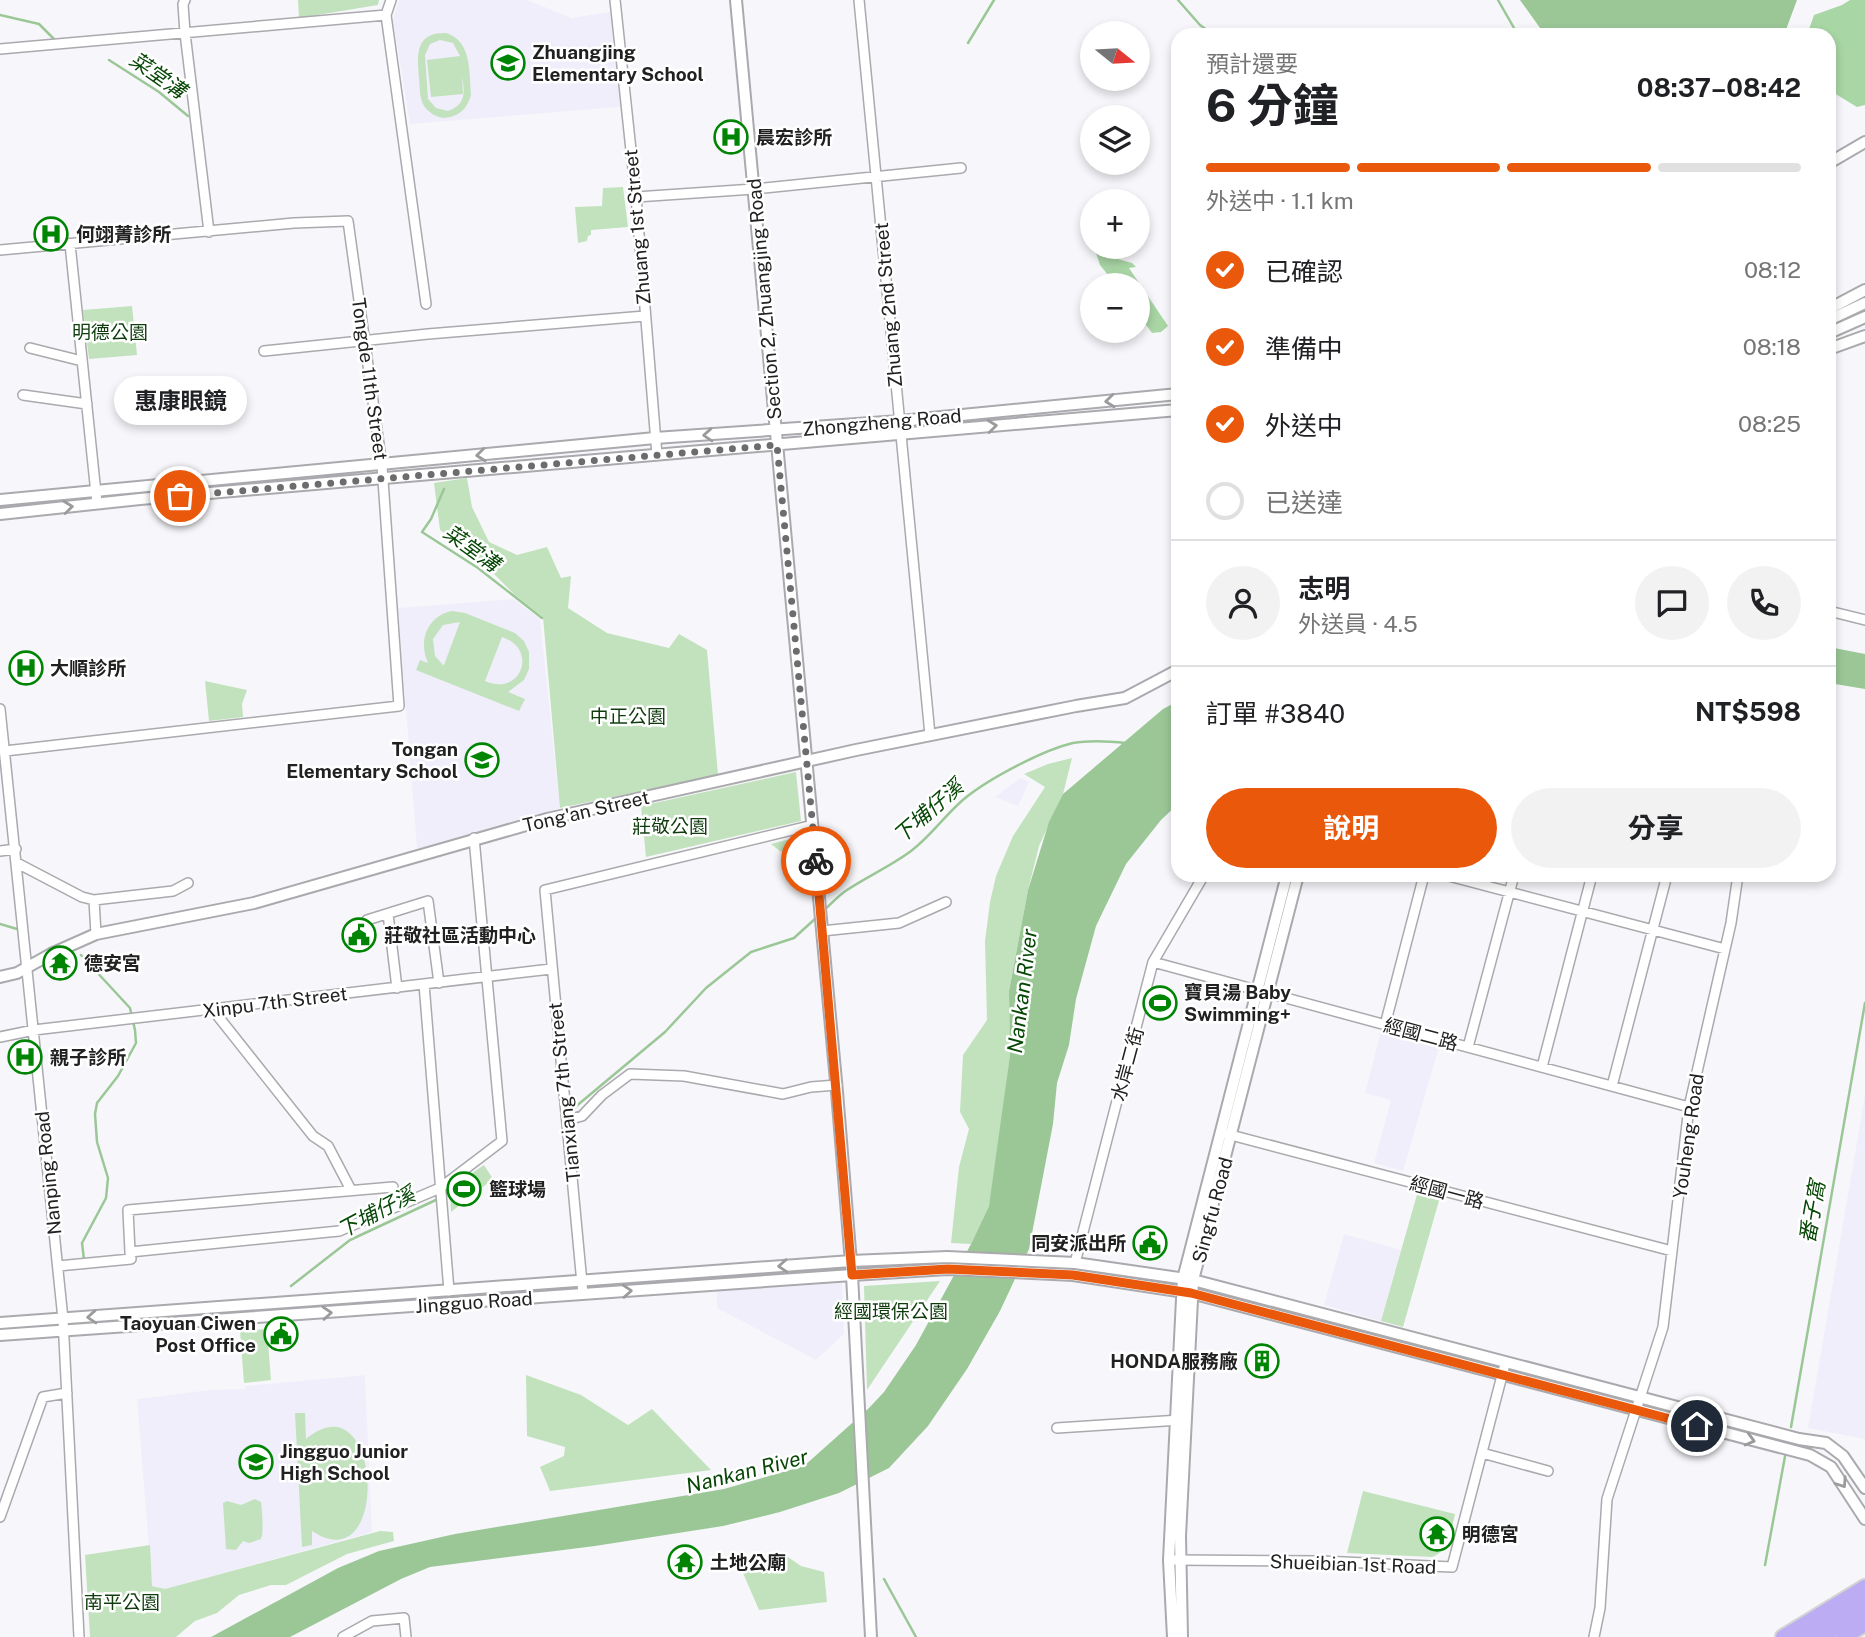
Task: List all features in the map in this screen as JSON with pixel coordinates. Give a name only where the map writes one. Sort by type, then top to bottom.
[{"type":"main road","points":[[1783,1637],[1865,1587]]},
{"type":"main road","points":[[1802,1637],[1865,1600]]},
{"type":"main road","points":[[1822,1637],[1865,1611]]},
{"type":"main road","points":[[1844,1637],[1865,1624]]},
{"type":"street","points":[[0,250],[209,232],[186,33],[185,0]]},
{"type":"street","points":[[391,0],[386,15],[426,304]]},
{"type":"street","name":"Zhuang 1st Street","points":[[615,0],[636,197],[657,455]]},
{"type":"street","name":"Section 2, Zhuangjing Road","points":[[736,0],[808,761],[851,1261],[871,1637]]},
{"type":"street","name":"Zhuang 2nd Street","points":[[859,0],[930,735]]},
{"type":"street","points":[[0,49],[386,15]]},
{"type":"street","points":[[1836,159],[1865,142]]},
{"type":"street","points":[[636,197],[754,189],[961,168]]},
{"type":"street","name":"Tongde 11th Street","points":[[5,751],[399,706],[382,466],[348,221],[209,232]]},
{"type":"street","points":[[71,244],[97,503]]},
{"type":"street","points":[[1836,305],[1865,290]]},
{"type":"street","points":[[1836,318],[1862,311]]},
{"type":"street","points":[[1836,328],[1862,311]]},
{"type":"street","points":[[264,351],[645,316]]},
{"type":"street","points":[[1836,346],[1865,336]]},
{"type":"street","points":[[30,348],[82,361]]},
{"type":"street","name":"Zhongzheng Road","points":[[0,500],[382,466],[655,438],[900,421],[1171,395]]},
{"type":"street","points":[[23,396],[87,404]]},
{"type":"street","name":"Zhongzheng Road","points":[[0,514],[97,503],[1171,411]]},
{"type":"street","points":[[1836,613],[1865,620]]},
{"type":"street","name":"Tong'an Street","points":[[0,977],[27,968],[96,934],[254,904],[474,838],[574,812],[930,735],[1125,698],[1171,674]]},
{"type":"street","name":"Nanping Road","points":[[0,709],[63,1319],[79,1637]]},
{"type":"street","name":"Tianxiang 7th Street","points":[[583,1294],[545,890],[813,825]]},
{"type":"street","points":[[130,1252],[339,1231],[440,1190],[502,1141],[474,838]]},
{"type":"street","points":[[0,851],[16,849]]},
{"type":"street","points":[[17,863],[82,897],[94,900],[173,891],[188,883]]},
{"type":"street","name":"水岸二街","points":[[1075,1263],[1153,962],[1200,882]]},
{"type":"street","name":"Singfu Road","points":[[1263,992],[1286,882]]},
{"type":"street","name":"Singfu Road","points":[[1173,1637],[1186,1292],[1263,992],[1296,882]]},
{"type":"street","points":[[1385,1025],[1422,882]]},
{"type":"street","points":[[1471,882],[1725,949]]},
{"type":"street","points":[[1468,1047],[1512,882]]},
{"type":"street","points":[[1542,1067],[1590,882]]},
{"type":"street","points":[[1612,1086],[1665,882]]},
{"type":"street","name":"Youheng Road","points":[[1636,1410],[1663,1326],[1689,1107],[1725,949],[1737,882]]},
{"type":"street","points":[[94,900],[96,934]]},
{"type":"street","points":[[367,920],[428,901],[439,982]]},
{"type":"street","points":[[822,927],[898,923],[946,902]]},
{"type":"street","points":[[388,914],[397,988]]},
{"type":"street","name":"經國二路","points":[[1153,962],[1689,1107]]},
{"type":"street","name":"Xinpu 7th Street","points":[[0,1037],[34,1030],[551,969]]},
{"type":"street","points":[[424,984],[449,1291]]},
{"type":"street","points":[[213,1010],[313,1136],[328,1146],[351,1190]]},
{"type":"street","points":[[566,1115],[582,1116],[602,1095],[630,1074],[684,1076],[783,1094],[811,1087],[836,1085]]},
{"type":"street","name":"經國一路","points":[[1226,1133],[1672,1251]]},
{"type":"street","points":[[58,1266],[131,1259],[128,1210],[393,1187]]},
{"type":"street","points":[[948,1263],[1028,1260],[1075,1263],[1188,1280],[1799,1439],[1826,1443],[1843,1456],[1865,1488]]},
{"type":"street","name":"Jingguo Road","points":[[0,1324],[851,1261],[948,1263]]},
{"type":"street","points":[[948,1263],[1085,1276],[1186,1292],[1810,1455],[1831,1467],[1865,1519]]},
{"type":"street","name":"Jingguo Road","points":[[0,1335],[852,1275],[948,1263]]},
{"type":"street","name":"Shueibian 1st Road","points":[[1175,1560],[1322,1561],[1451,1567],[1506,1363]]},
{"type":"street","points":[[0,1517],[43,1397],[66,1393]]},
{"type":"street","points":[[1594,1637],[1600,1608],[1607,1499],[1636,1410]]},
{"type":"street","points":[[1057,1428],[1180,1420]]},
{"type":"street","points":[[1482,1453],[1548,1471]]},
{"type":"street","name":"Singfu Road","points":[[1175,1560],[1182,1637]]},
{"type":"street","points":[[343,1637],[372,1621],[404,1618],[406,1637]]},
{"type":"shaded area","name":"Zhuangjing Elementary School","points":[[399,0],[527,0],[572,18],[610,12],[620,107],[410,124],[393,20]]},
{"type":"shaded area","points":[[1850,0],[1865,0],[1865,105],[1857,107],[1836,94],[1836,28],[1809,28],[1814,15]]},
{"type":"shaded area","points":[[1098,259],[1118,259],[1136,267],[1129,268],[1132,273],[1106,273]]},
{"type":"shaded area","points":[[1150,299],[1168,326],[1161,332],[1152,333]]},
{"type":"shaded area","name":"Tongan Elementary School","points":[[513,599],[540,619],[560,808],[417,849],[398,608]]},
{"type":"shaded area","points":[[1020,778],[1029,782],[1018,806],[995,797]]},
{"type":"shaded area","points":[[1381,1031],[1439,1047],[1403,1171],[1374,1163],[1391,1100],[1365,1093]]},
{"type":"shaded area","points":[[1865,1095],[1865,1439],[1808,1428]]},
{"type":"shaded area","points":[[1344,1234],[1401,1250],[1381,1321],[1324,1305]]},
{"type":"shaded area","points":[[842,1283],[844,1334],[816,1360],[717,1308],[717,1291]]},
{"type":"shaded area","name":"Jingguo Junior High School","points":[[365,1375],[372,1532],[165,1589],[152,1586],[137,1399]]},
{"type":"green space","points":[[298,0],[379,0],[378,5],[299,18]]},
{"type":"green space","points":[[446,33],[461,43],[468,58],[470,77],[471,95],[467,104],[458,114],[443,118],[432,114],[426,108],[420,92],[418,53],[423,41],[436,34]],"holes":[[[440,40],[453,43],[460,56],[427,60],[431,97],[463,94],[462,77],[464,88],[463,97],[461,102],[448,111],[436,108],[428,99],[425,55],[430,44]]]},
{"type":"green space","points":[[623,187],[628,227],[591,230],[587,241],[578,243],[575,207],[602,206],[603,188]]},
{"type":"green space","name":"明德公園","points":[[132,306],[137,355],[89,359],[83,310]]},
{"type":"green space","name":"中正公園","points":[[467,478],[472,507],[489,542],[517,555],[547,547],[561,578],[571,576],[568,608],[607,633],[669,648],[679,634],[707,650],[718,775],[560,808],[543,617],[515,595],[484,564],[466,557],[454,540],[440,530],[434,483]]},
{"type":"green space","points":[[452,611],[465,613],[515,633],[524,641],[529,652],[529,669],[524,680],[508,692],[525,699],[519,711],[416,670],[420,660],[428,663],[424,646],[427,631],[436,618]],"holes":[[[460,622],[444,665],[443,665],[435,656],[433,639],[443,625]],[[502,637],[520,651],[522,660],[521,670],[516,677],[508,683],[498,684],[485,681]]]},
{"type":"green space","points":[[205,681],[247,690],[242,704],[243,717],[209,721]]},
{"type":"green space","points":[[1072,758],[1063,794],[1039,846],[1009,991],[1010,1055],[989,1206],[971,1244],[951,1243],[959,1167],[969,1129],[960,1112],[963,1055],[987,1020],[985,941],[996,876],[1013,836],[1045,787],[1024,774]]},
{"type":"green space","name":"莊敬公園","points":[[796,772],[801,821],[646,857],[641,806]]},
{"type":"green space","points":[[801,836],[804,866],[792,867],[784,854],[771,844]]},
{"type":"green space","name":"籃球場","points":[[484,1165],[493,1179],[451,1212],[450,1188]]},
{"type":"green space","points":[[1418,1191],[1440,1197],[1403,1327],[1381,1321]]},
{"type":"green space","name":"經國環保公園","points":[[940,1281],[867,1390],[864,1286]]},
{"type":"green space","points":[[267,1329],[271,1380],[244,1383],[240,1331]]},
{"type":"green space","points":[[526,1375],[581,1395],[628,1425],[652,1409],[711,1470],[550,1491],[540,1467],[564,1456],[565,1447],[527,1436]]},
{"type":"green space","points":[[295,1413],[305,1413],[306,1439],[331,1427],[350,1434],[362,1454],[368,1481],[365,1508],[355,1530],[338,1540],[312,1531],[312,1545],[302,1547]]},
{"type":"green space","points":[[1363,1491],[1455,1514],[1451,1533],[1443,1550],[1432,1557],[1347,1553]]},
{"type":"green space","points":[[255,1499],[261,1502],[261,1539],[249,1543],[243,1541],[236,1550],[226,1549],[223,1503],[227,1501],[241,1505]]},
{"type":"green space","name":"南平公園","points":[[380,1531],[393,1532],[394,1541],[347,1554],[286,1585],[271,1585],[239,1595],[217,1613],[195,1621],[176,1637],[90,1637],[85,1555],[150,1545],[152,1586],[165,1589]]},
{"type":"green space","points":[[782,1553],[801,1566],[824,1572],[827,1602],[759,1610],[740,1566]]},
{"type":"water","points":[[1520,0],[1797,0],[1787,28],[1540,28]]},
{"type":"water","points":[[1836,648],[1865,654],[1865,689],[1836,684]]},
{"type":"water","name":"Nankan River","points":[[1171,705],[1171,811],[1126,864],[1096,926],[1076,999],[1069,1045],[1057,1083],[1053,1124],[1029,1249],[1000,1311],[967,1369],[928,1426],[889,1468],[839,1493],[780,1512],[723,1526],[430,1567],[401,1579],[290,1637],[211,1637],[338,1568],[379,1551],[455,1534],[724,1489],[804,1466],[869,1408],[884,1392],[916,1345],[989,1206],[1010,1055],[1009,991],[1028,890],[1049,822],[1063,794]]},
{"type":"waterway","points":[[968,43],[994,0]]},
{"type":"waterway","points":[[1178,0],[1204,28]]},
{"type":"waterway","points":[[1498,0],[1514,28]]},
{"type":"waterway","name":"菜堂溝","points":[[0,15],[39,24],[54,39]]},
{"type":"waterway","name":"菜堂溝","points":[[109,60],[159,92],[188,116]]},
{"type":"waterway","name":"菜堂溝","points":[[444,489],[422,532],[478,568],[542,618]]},
{"type":"waterway","name":"下埔仔溪","points":[[823,911],[847,890],[911,851],[964,799],[1001,774],[1073,743],[1126,743]]},
{"type":"waterway","name":"下埔仔溪","points":[[568,1113],[665,1032],[706,988],[751,952],[794,938],[816,918]]},
{"type":"waterway","name":"下埔仔溪","points":[[0,924],[17,929]]},
{"type":"waterway","name":"下埔仔溪","points":[[81,955],[130,1008],[136,1043],[118,1076],[97,1103],[97,1142],[108,1178],[106,1198],[82,1243],[85,1268]]},
{"type":"waterway","name":"番子窩","points":[[1791,1427],[1865,1003]]},
{"type":"waterway","name":"下埔仔溪","points":[[291,1286],[350,1240],[438,1199]]},
{"type":"waterway","name":"番子窩","points":[[1765,1565],[1786,1451]]},
{"type":"waterway","points":[[884,1579],[916,1637]]},
{"type":"way so far","points":[[180,496],[777,445],[816,861]]},
{"type":"place","name":"Zhuangjing Elementary School","points":[[508,63]]},
{"type":"place","name":"晨宏診所","points":[[731,137]]},
{"type":"place","name":"何翊菁診所","points":[[51,234]]},
{"type":"place","name":"惠康眼鏡","points":[[180,496]]},
{"type":"place","name":"大順診所","points":[[26,668]]},
{"type":"place","name":"Tongan Elementary School","points":[[482,760]]},
{"type":"place","name":"莊敬社區活動中心","points":[[359,935]]},
{"type":"place","name":"德安宮","points":[[60,963]]},
{"type":"place","name":"寶貝湯 Baby Swimming+","points":[[1160,1003]]},
{"type":"place","name":"親子診所","points":[[25,1057]]},
{"type":"place","name":"籃球場","points":[[464,1189]]},
{"type":"place","name":"同安派出所","points":[[1150,1243]]},
{"type":"place","name":"Taoyuan Ciwen Post Office","points":[[281,1334]]},
{"type":"place","name":"HONDA服務廠","points":[[1262,1361]]},
{"type":"place","name":"Jingguo Junior High School","points":[[256,1462]]},
{"type":"place","name":"明德宮","points":[[1437,1534]]},
{"type":"place","name":"土地公廟","points":[[685,1562]]},
{"type":"route","points":[[816,861],[852,1275],[948,1269],[1073,1275],[1191,1293],[1697,1426]]}]
